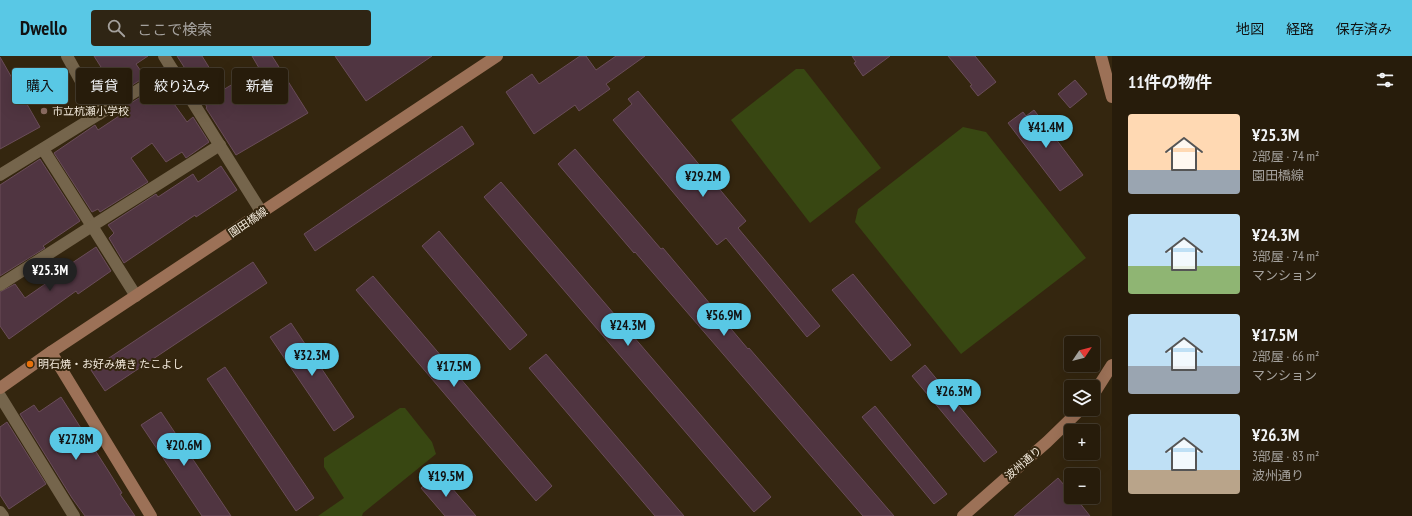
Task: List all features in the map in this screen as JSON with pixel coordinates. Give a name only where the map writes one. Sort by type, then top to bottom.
[{"type":"street","points":[[66,56],[99,114]]},
{"type":"street","points":[[164,56],[171,68]]},
{"type":"street","name":"園田橋線","points":[[0,388],[51,352],[497,56]]},
{"type":"street","points":[[1101,56],[1112,97]]},
{"type":"street","points":[[0,175],[140,89]]},
{"type":"street","points":[[194,104],[262,213]]},
{"type":"street","points":[[0,285],[220,145]]},
{"type":"street","points":[[43,149],[136,296]]},
{"type":"street","points":[[51,352],[151,516]]},
{"type":"street","points":[[1100,384],[1112,364]]},
{"type":"street","points":[[0,396],[74,516]]},
{"type":"street","name":"波州通り","points":[[963,516],[1047,442],[1074,416]]},
{"type":"street","points":[[0,512],[2,516]]},
{"type":"green space","points":[[796,69],[804,69],[881,168],[810,223],[731,120]]},
{"type":"green space","points":[[963,127],[986,132],[1086,258],[961,354],[855,222],[858,209]]},
{"type":"green space","points":[[400,408],[405,408],[432,442],[436,454],[363,513],[362,516],[318,516],[344,498],[324,467],[324,458]]},
{"type":"building","points":[[94,56],[148,56],[136,64],[140,70],[140,80],[132,85],[132,68],[102,68]]},
{"type":"building","points":[[177,56],[202,56],[209,68],[185,68]]},
{"type":"building","points":[[252,56],[272,56],[280,68],[259,68]]},
{"type":"building","points":[[335,56],[432,56],[366,101]]},
{"type":"building","points":[[580,56],[586,56],[596,70],[616,56],[645,56],[606,84],[610,89],[579,111],[575,105],[534,134],[506,92],[532,74],[539,84]]},
{"type":"building","points":[[852,56],[890,56],[863,76],[854,63],[856,62]]},
{"type":"building","points":[[948,56],[975,56],[996,82],[978,96],[970,86],[972,85]]},
{"type":"building","points":[[0,57],[12,78],[12,104],[27,104],[40,127],[0,149]]},
{"type":"building","points":[[1075,80],[1087,94],[1070,108],[1058,94]]},
{"type":"building","points":[[288,81],[308,113],[236,155],[206,108],[205,104],[224,104],[224,89],[232,84],[232,104],[288,104]]},
{"type":"building","points":[[638,91],[746,221],[738,228],[820,326],[807,337],[726,238],[717,245],[613,120],[632,104],[628,99]]},
{"type":"building","points":[[140,97],[140,104],[174,104],[187,122],[193,117],[209,142],[186,158],[182,152],[166,162],[152,143],[131,158],[148,182],[100,212],[98,209],[92,212],[54,153],[95,125],[98,130],[128,110],[126,106],[132,104],[132,102]]},
{"type":"building","points":[[1034,110],[1083,175],[1060,191],[1008,123],[1023,112],[1026,116]]},
{"type":"building","points":[[462,126],[474,144],[315,251],[304,234]]},
{"type":"building","points":[[575,149],[661,249],[663,248],[748,349],[749,348],[894,516],[863,516],[635,252],[634,253],[558,164]]},
{"type":"building","points":[[40,159],[80,221],[43,246],[45,248],[0,276],[0,185]]},
{"type":"building","points":[[221,166],[237,190],[196,217],[195,215],[124,263],[109,238],[114,233],[108,225],[156,194],[158,197],[193,174],[198,182]]},
{"type":"building","points":[[501,182],[771,497],[754,512],[484,197]]},
{"type":"building","points":[[439,231],[527,335],[510,350],[422,246]]},
{"type":"building","points":[[96,247],[111,271],[78,294],[76,291],[9,339],[0,326],[0,292],[15,284],[25,298],[51,280],[42,267],[53,260],[60,271]]},
{"type":"building","points":[[253,262],[267,283],[105,391],[91,370]]},
{"type":"building","points":[[853,274],[911,345],[891,361],[832,290]]},
{"type":"building","points":[[373,276],[552,486],[536,501],[356,290]]},
{"type":"building","points":[[291,323],[354,417],[334,431],[270,337]]},
{"type":"building","points":[[546,354],[684,516],[655,516],[529,368]]},
{"type":"building","points":[[925,365],[997,452],[984,462],[912,376]]},
{"type":"building","points":[[225,367],[314,498],[296,511],[207,379]]},
{"type":"building","points":[[61,397],[135,516],[85,516],[72,498],[20,414],[34,405],[39,412]]},
{"type":"building","points":[[875,406],[947,494],[934,504],[862,417]]},
{"type":"building","points":[[161,412],[231,516],[202,516],[141,425]]},
{"type":"building","points":[[7,422],[46,484],[9,509],[0,495],[0,427]]},
{"type":"building","points":[[439,473],[476,516],[445,516],[421,488]]},
{"type":"building","points":[[1058,478],[1064,485],[1064,504],[1081,504],[1090,516],[1014,516]]},
{"type":"place","name":"市立杭瀬小学校","points":[[44,111]]},
{"type":"place","name":"明石焼・お好み焼き たこよし","points":[[30,364]]}]
